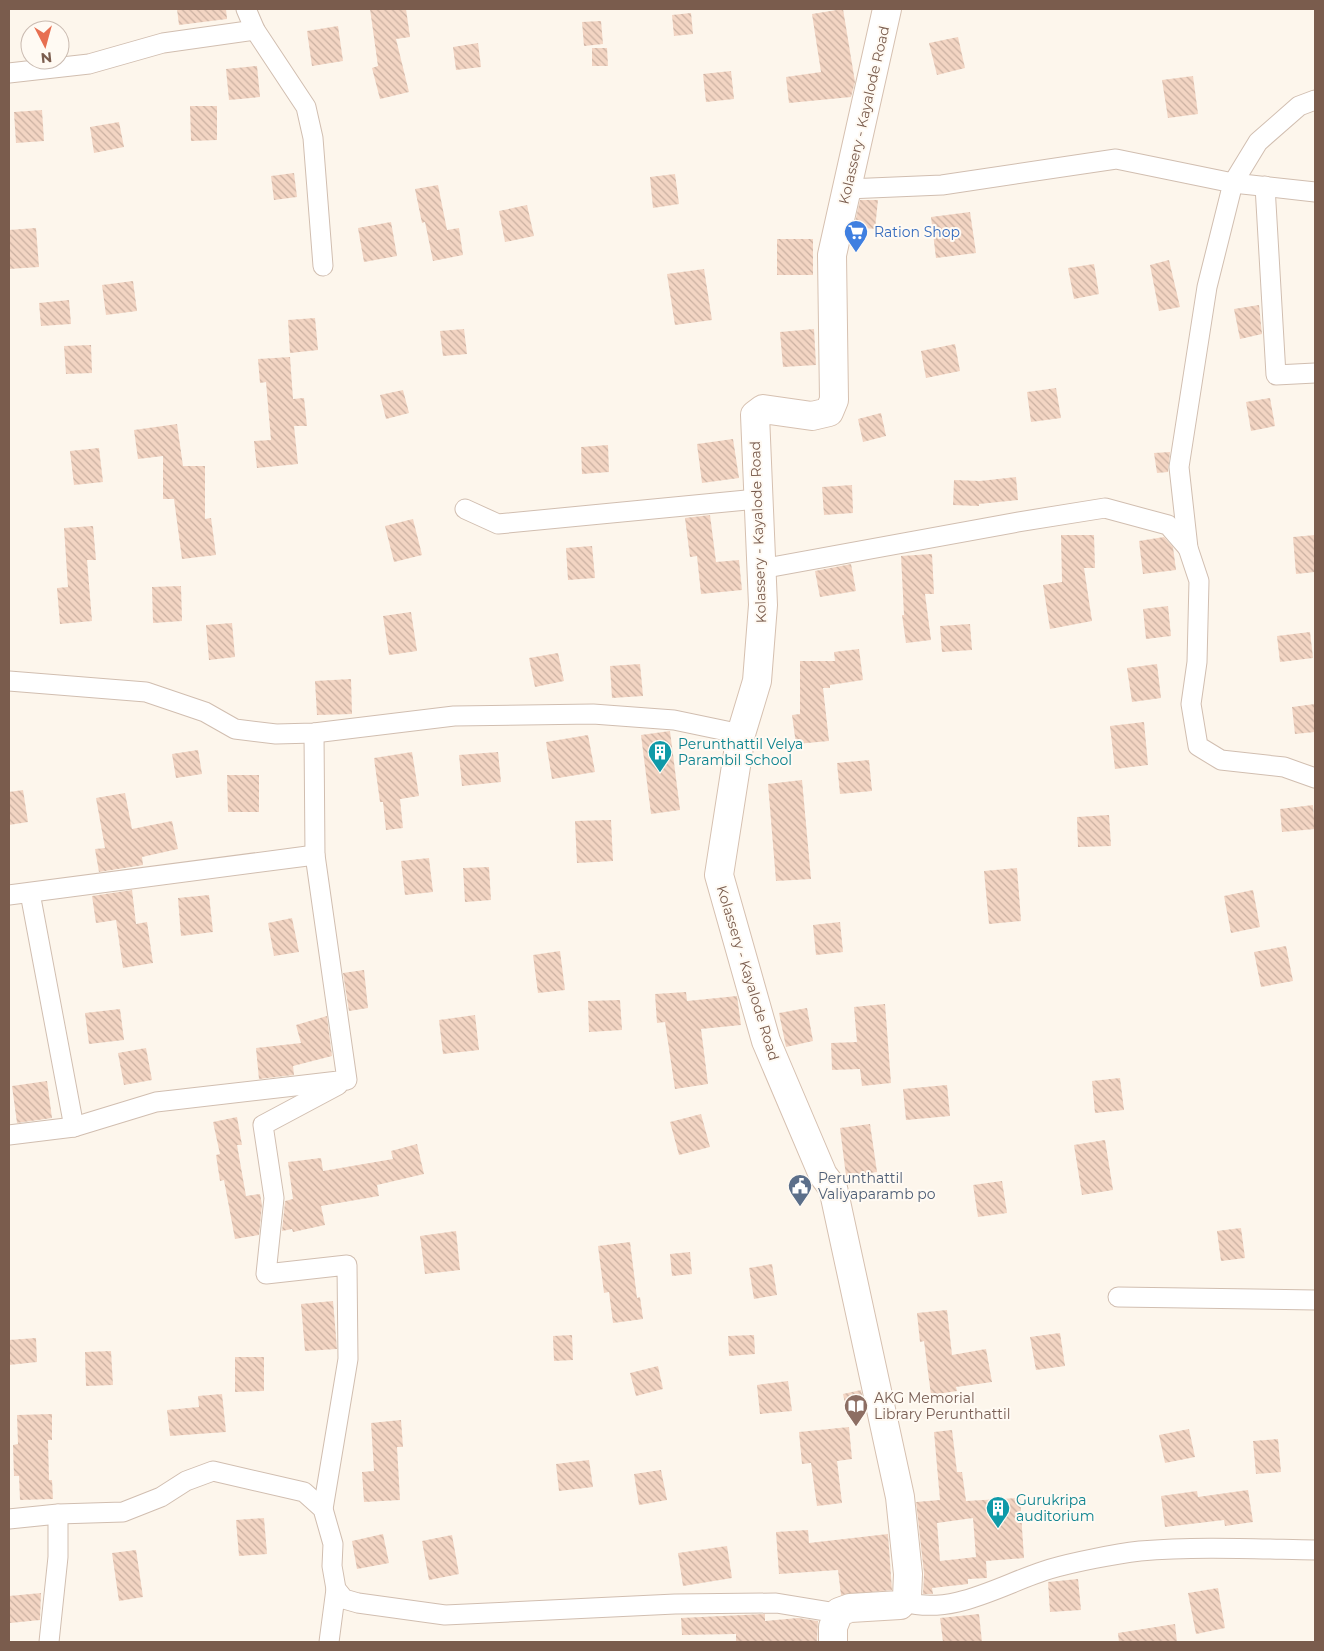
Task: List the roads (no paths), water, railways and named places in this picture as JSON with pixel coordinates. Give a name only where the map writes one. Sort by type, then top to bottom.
[{"type":"main road","name":"Kolassery - Kayalode Road","points":[[887,9],[832,255],[834,400],[829,412],[812,416],[763,409],[754,415],[763,605],[757,681],[741,734],[719,875],[766,1041],[823,1175],[833,1188],[839,1211],[856,1304],[900,1497],[908,1574],[908,1591],[904,1602]]},
{"type":"main road","points":[[833,1642],[833,1627],[837,1613],[850,1608],[894,1606],[904,1602]]},
{"type":"street","points":[[246,9],[255,30],[306,107],[312,138],[323,266]]},
{"type":"street","points":[[9,72],[89,64],[163,43],[255,30]]},
{"type":"street","points":[[1315,100],[1299,106],[1258,142],[1233,183],[1206,286],[1179,467],[1188,548],[1199,581],[1197,662],[1191,704],[1198,746],[1221,760],[1284,767],[1315,778]]},
{"type":"street","points":[[847,189],[942,185],[1116,159],[1233,183],[1315,192]]},
{"type":"street","points":[[1265,186],[1276,375],[1315,373]]},
{"type":"street","points":[[465,509],[498,524],[757,499]]},
{"type":"street","points":[[761,569],[1105,508],[1168,524],[1188,548]]},
{"type":"street","points":[[9,681],[146,692],[205,712],[235,729],[276,734],[314,733],[454,716],[594,714],[674,720],[741,734]]},
{"type":"street","points":[[314,733],[315,855],[347,1080]]},
{"type":"street","points":[[9,895],[315,855]]},
{"type":"street","points":[[30,893],[74,1127]]},
{"type":"street","points":[[9,1135],[74,1127],[156,1102],[347,1080]]},
{"type":"street","points":[[329,1642],[336,1589],[332,1566],[333,1544],[323,1509],[348,1359],[347,1265],[266,1274],[274,1198],[263,1125],[347,1080]]},
{"type":"street","points":[[1118,1296],[1315,1300]]},
{"type":"street","points":[[9,1519],[58,1514],[123,1512],[162,1497],[186,1481],[213,1471],[304,1492],[323,1509]]},
{"type":"street","points":[[49,1642],[58,1557],[58,1514]]},
{"type":"street","points":[[904,1602],[918,1606],[940,1606],[967,1600],[1050,1569],[1139,1552],[1315,1550]]},
{"type":"street","points":[[336,1589],[344,1599],[358,1604],[444,1615],[675,1604],[776,1603],[837,1613]]},
{"type":"place","name":"Ration Shop","points":[[856,253]]},
{"type":"place","name":"Perunthattil Velya Parambil School","points":[[660,773]]},
{"type":"place","name":"Perunthattil Valiyaparamb po","points":[[800,1207]]},
{"type":"place","name":"AKG Memorial Library Perunthattil","points":[[856,1427]]},
{"type":"place","name":"Gurukripa auditorium","points":[[998,1529]]}]
